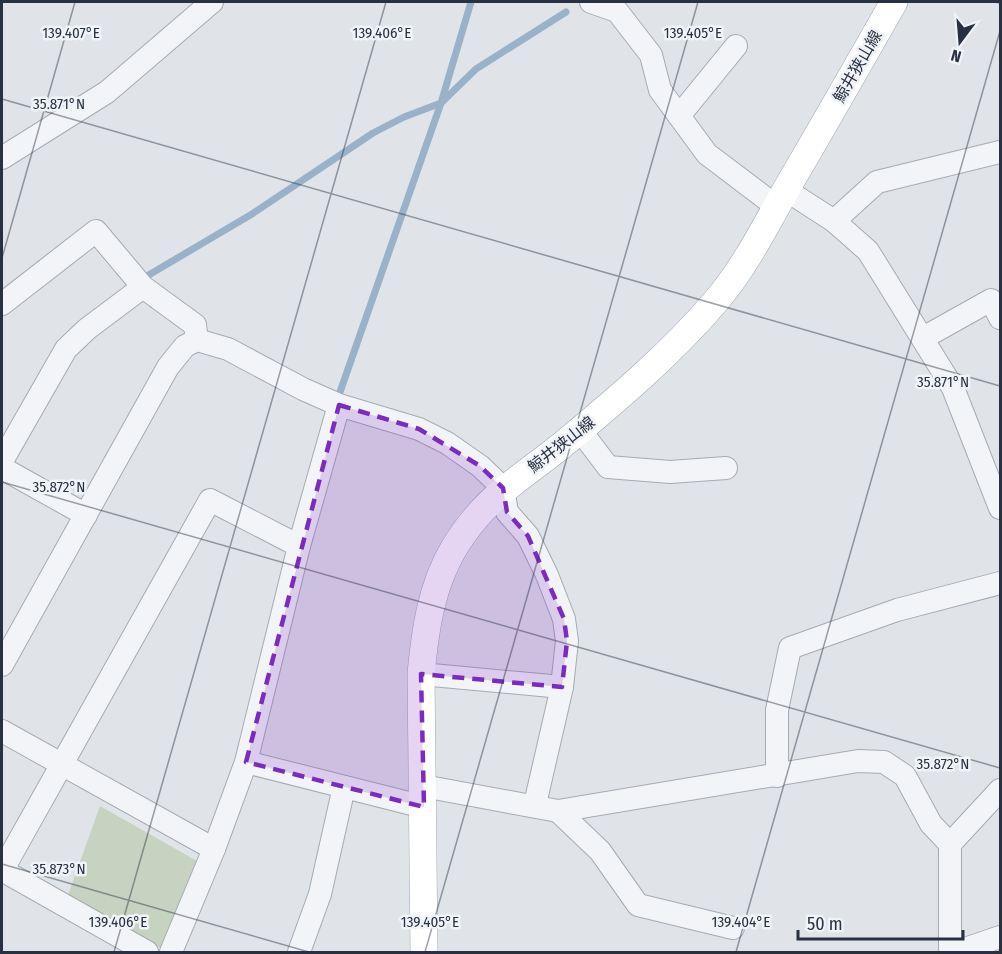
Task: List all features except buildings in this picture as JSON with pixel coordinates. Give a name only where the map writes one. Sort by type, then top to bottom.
[{"type":"main road","name":"鯨井狭山線","points":[[424,952],[421,674],[425,632],[438,583],[453,550],[474,519],[503,488],[580,430],[643,376],[718,299],[781,199],[894,2]]},
{"type":"street","points":[[2,158],[107,92],[212,2]]},
{"type":"street","points":[[591,2],[617,11],[651,55],[660,90],[707,154],[781,199],[834,221],[868,251],[953,388],[1000,508]]},
{"type":"street","points":[[679,116],[736,46]]},
{"type":"street","points":[[834,221],[877,182],[1000,152]]},
{"type":"street","points":[[2,304],[96,231],[143,287],[179,311],[195,325],[197,340]]},
{"type":"street","points":[[2,461],[66,349],[87,329],[143,287]]},
{"type":"street","points":[[923,338],[992,300],[1000,318]]},
{"type":"street","points":[[2,665],[168,367],[185,346],[197,340],[228,349],[303,389],[339,405],[419,429],[447,443],[480,466],[503,488],[507,512],[528,536],[547,575],[564,619],[567,641],[562,687],[535,804]]},
{"type":"street","points":[[171,952],[214,849],[246,762],[299,546],[339,405]]},
{"type":"street","points":[[580,430],[608,467],[670,472],[726,468]]},
{"type":"street","points":[[2,468],[86,515]]},
{"type":"street","points":[[147,952],[2,870],[210,500],[299,546]]},
{"type":"street","points":[[777,776],[777,710],[790,648],[897,610],[1000,583]]},
{"type":"street","points":[[421,674],[562,687]]},
{"type":"street","points":[[2,731],[214,849]]},
{"type":"street","points":[[246,762],[344,787],[424,796],[535,804],[558,811],[777,776],[858,760],[884,762],[905,776],[932,824],[950,844],[950,952]]},
{"type":"street","points":[[299,952],[320,894],[344,787]]},
{"type":"street","points":[[950,844],[1000,790]]},
{"type":"street","points":[[558,811],[600,851],[638,905],[733,928]]},
{"type":"street","points":[[956,952],[1000,937]]},
{"type":"highlighted area","points":[[339,405],[419,429],[480,466],[503,488],[507,512],[528,536],[564,619],[567,641],[562,687],[421,674],[424,807],[246,762]]},
{"type":"green space","points":[[100,806],[197,861],[164,950],[68,895]]},
{"type":"waterway","points":[[340,392],[441,103],[471,2]]},
{"type":"waterway","points":[[147,276],[252,214],[373,133],[404,117],[441,103],[476,69],[566,12]]}]
